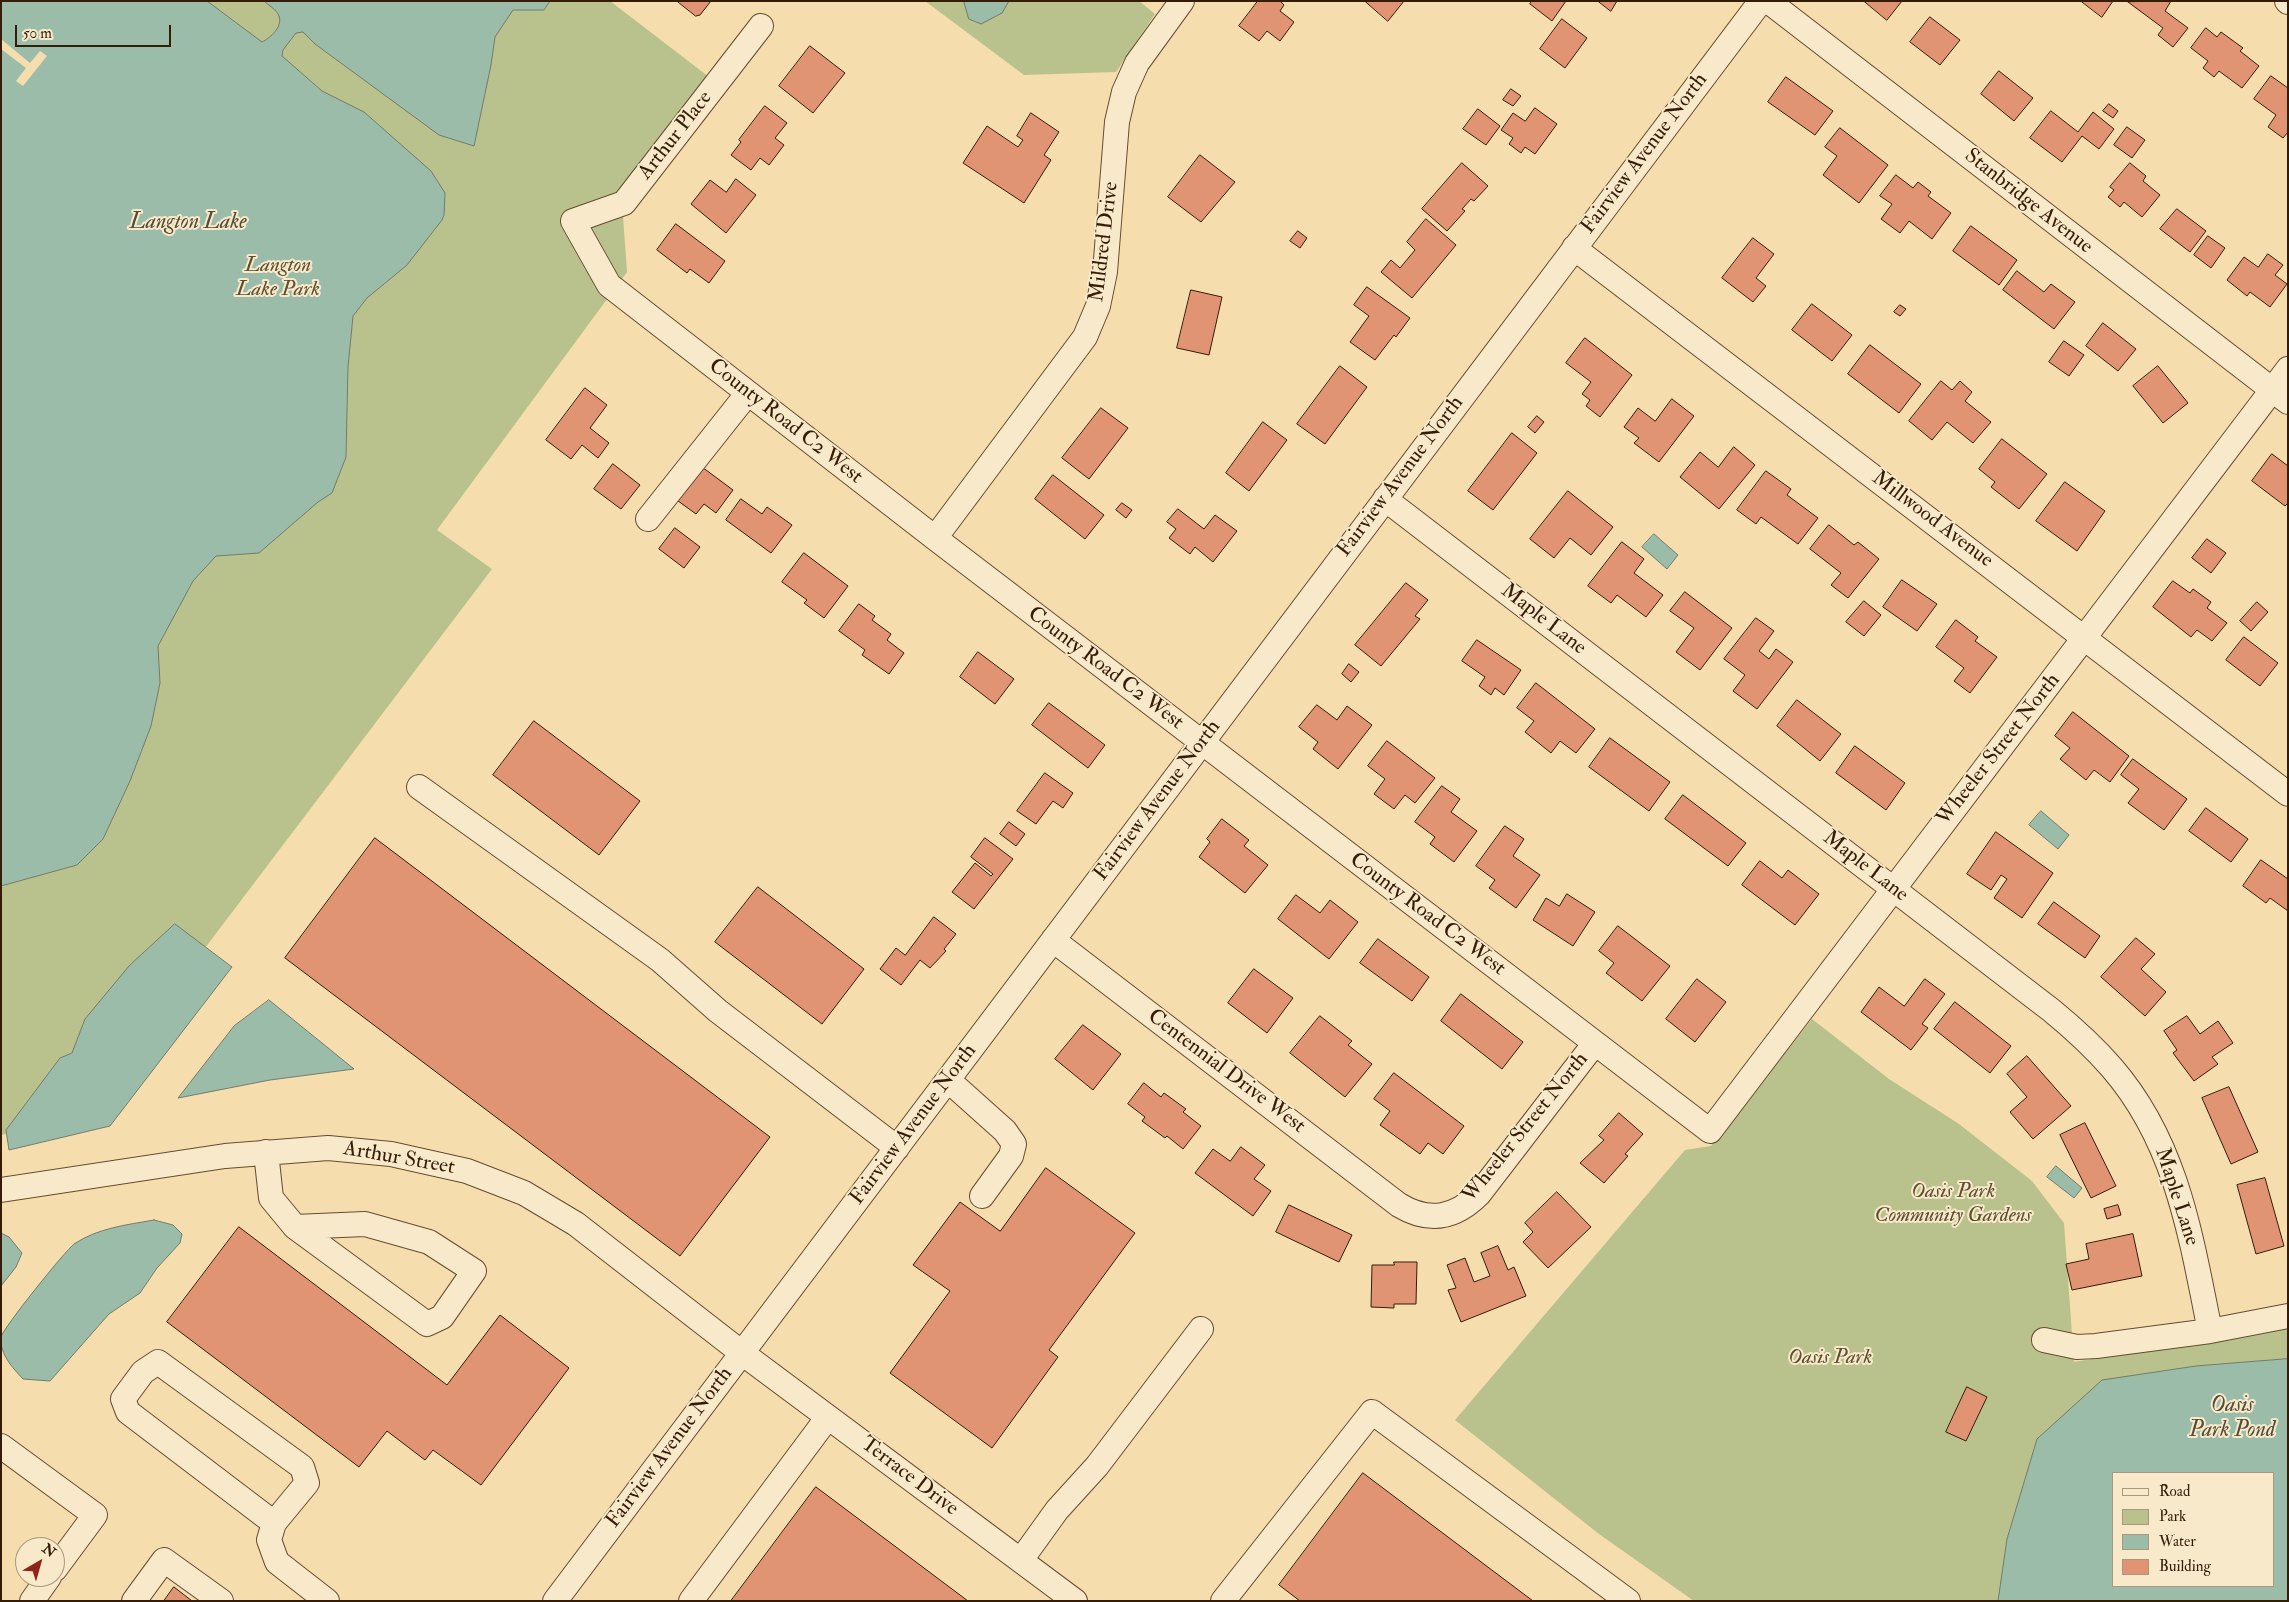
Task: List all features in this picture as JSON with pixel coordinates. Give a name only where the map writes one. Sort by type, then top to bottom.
[{"type":"street","name":"Mildred Drive","points":[[935,538],[1085,337],[1098,306],[1105,272],[1117,122],[1124,92],[1137,63],[1182,1]]},
{"type":"street","name":"Fairview Avenue North","points":[[555,1601],[1761,1]]},
{"type":"street","name":"Stanbridge Avenue","points":[[1768,1],[2280,396]]},
{"type":"street","name":"Arthur Place","points":[[573,221],[624,203],[761,26]]},
{"type":"street","name":"County Road C2 West","points":[[573,221],[609,285],[935,538],[1710,1131]]},
{"type":"street","name":"Millwood Avenue","points":[[1574,248],[2086,637],[2288,794]]},
{"type":"street","name":"Wheeler Street North","points":[[1710,1131],[1893,888],[2086,637],[2280,396],[2288,369]]},
{"type":"street","points":[[648,519],[748,393]]},
{"type":"street","name":"Maple Lane","points":[[1385,499],[1893,888],[2051,1010],[2086,1040],[2136,1100],[2159,1140],[2176,1182],[2191,1234],[2210,1331]]},
{"type":"street","points":[[419,787],[660,960],[718,1011],[897,1148]]},
{"type":"street","name":"Centennial Drive West","points":[[1053,940],[1399,1205]]},
{"type":"street","name":"Wheeler Street North","points":[[1399,1205],[1422,1215],[1437,1216],[1453,1213],[1467,1206],[1479,1194],[1595,1043]]},
{"type":"street","points":[[948,1080],[1005,1131],[1014,1144],[1011,1156],[982,1196]]},
{"type":"street","name":"Arthur Street","points":[[1,1190],[225,1156],[266,1152],[328,1148],[390,1154],[467,1171],[524,1193],[576,1224],[742,1353]]},
{"type":"street","points":[[266,1152],[272,1198],[295,1227],[427,1324],[442,1317],[474,1271],[429,1242],[365,1224],[295,1227]]},
{"type":"street","points":[[2044,1340],[2077,1347],[2210,1331],[2288,1316]]},
{"type":"street","points":[[1020,1560],[1057,1510],[1097,1466],[1201,1329]]},
{"type":"street","name":"Terrace Drive","points":[[742,1353],[1075,1601]]},
{"type":"street","points":[[274,1523],[128,1412],[123,1399],[142,1372],[158,1362],[302,1467],[307,1483],[274,1523],[269,1540],[277,1562],[326,1601]]},
{"type":"street","points":[[1231,1598],[1372,1412],[1628,1601]]},
{"type":"street","points":[[691,1601],[828,1417]]},
{"type":"street","points":[[1,1446],[94,1515],[65,1555]]},
{"type":"street","points":[[134,1601],[164,1560],[221,1601]]},
{"type":"street","points":[[32,1601],[42,1587]]},
{"type":"green space","name":"Langton Lake Park","points":[[1,1],[610,1],[709,77],[621,188],[627,272],[437,530],[492,569],[77,1117],[1,1135]]},
{"type":"green space","points":[[925,1],[1139,1],[1155,14],[1116,72],[1024,75]]},
{"type":"green space","name":"Oasis Park","points":[[1812,1019],[1889,1079],[1959,1124],[2032,1181],[2064,1223],[2074,1362],[2288,1325],[2288,1601],[1694,1601],[1599,1534],[1455,1420],[1685,1150],[1711,1146]]},
{"type":"water","name":"Langton Lake","points":[[1,1],[207,1],[262,42],[275,32],[280,20],[276,12],[264,1],[550,1],[544,10],[513,10],[495,37],[474,146],[439,135],[315,44],[303,32],[296,33],[283,50],[282,56],[322,91],[364,112],[431,171],[445,193],[444,215],[407,265],[367,298],[353,316],[348,367],[346,457],[332,493],[318,502],[259,553],[216,556],[193,581],[158,646],[160,683],[151,726],[130,781],[103,839],[77,865],[1,886]]},
{"type":"water","points":[[964,1],[1009,1],[1002,13],[981,24],[969,19]]},
{"type":"water","points":[[1654,534],[1678,555],[1667,569],[1642,547]]},
{"type":"water","points":[[2041,811],[2069,835],[2058,849],[2029,825]]},
{"type":"water","points":[[175,924],[232,967],[110,1126],[9,1150],[6,1130],[60,1058],[72,1053],[85,1019],[129,966]]},
{"type":"water","points":[[269,1000],[354,1069],[270,1080],[178,1098],[234,1026]]},
{"type":"water","points":[[2056,1166],[2082,1188],[2074,1198],[2047,1177]]},
{"type":"water","points":[[154,1220],[173,1225],[182,1234],[180,1243],[157,1268],[140,1293],[109,1314],[50,1381],[23,1379],[5,1355],[2,1349],[1,1337],[47,1274],[74,1244],[83,1239],[112,1228]]},
{"type":"water","points":[[1,1233],[9,1237],[22,1253],[16,1267],[1,1286]]},
{"type":"water","name":"Oasis Park Pond","points":[[2288,1359],[2288,1601],[1998,1601],[2007,1539],[2037,1439],[2102,1380],[2196,1366]]},
{"type":"pier","points":[[1,39],[30,63],[40,51],[47,56],[23,86],[16,81],[26,68],[1,49]]},
{"type":"building","points":[[677,1],[711,1],[700,15],[696,16]]},
{"type":"building","points":[[1258,1],[1280,1],[1284,5],[1280,11],[1294,22],[1280,41],[1267,31],[1259,41],[1239,26]]},
{"type":"building","points":[[1365,1],[1404,1],[1388,21]]},
{"type":"building","points":[[1532,1],[1566,1],[1552,21],[1530,4]]},
{"type":"building","points":[[1598,1],[1617,1],[1611,11]]},
{"type":"building","points":[[1864,1],[1902,1],[1887,20]]},
{"type":"building","points":[[2081,1],[2113,1],[2102,17]]},
{"type":"building","points":[[2171,1],[2165,11],[2188,28],[2173,47],[2158,35],[2163,28],[2128,2]]},
{"type":"building","points":[[1930,17],[1960,40],[1940,65],[1910,42]]},
{"type":"building","points":[[1562,19],[1587,38],[1565,68],[1540,49]]},
{"type":"building","points":[[2206,28],[2217,37],[2221,32],[2243,48],[2240,51],[2259,66],[2242,88],[2219,71],[2214,77],[2203,68],[2208,61],[2191,48]]},
{"type":"building","points":[[810,46],[845,73],[813,113],[779,86]]},
{"type":"building","points":[[1999,71],[2033,98],[2014,121],[1981,94]]},
{"type":"building","points":[[2271,76],[2288,88],[2288,132],[2283,138],[2268,127],[2276,115],[2254,99]]},
{"type":"building","points":[[1786,77],[1833,111],[1815,135],[1768,102]]},
{"type":"building","points":[[1511,89],[1521,96],[1513,106],[1503,100]]},
{"type":"building","points":[[2109,104],[2118,111],[2113,118],[2103,111]]},
{"type":"building","points":[[765,106],[787,123],[775,138],[784,145],[769,165],[760,158],[751,170],[731,155],[741,142],[739,140]]},
{"type":"building","points":[[1535,108],[1557,124],[1535,154],[1525,147],[1521,153],[1509,144],[1513,138],[1501,130],[1513,113],[1525,121]]},
{"type":"building","points":[[1478,109],[1500,126],[1486,145],[1463,129]]},
{"type":"building","points":[[2051,111],[2078,132],[2093,112],[2114,129],[2099,149],[2082,136],[2062,162],[2030,138]]},
{"type":"building","points":[[1031,113],[1059,132],[1044,155],[1051,160],[1024,203],[963,163],[987,126],[1018,147],[1023,140],[1017,136]]},
{"type":"building","points":[[2127,127],[2145,140],[2132,158],[2114,145]]},
{"type":"building","points":[[1840,128],[1888,165],[1859,203],[1823,175],[1837,156],[1825,147]]},
{"type":"building","points":[[1200,155],[1235,182],[1201,222],[1168,197]]},
{"type":"building","points":[[1462,163],[1488,186],[1474,201],[1471,199],[1462,209],[1465,211],[1447,231],[1422,209]]},
{"type":"building","points":[[2130,163],[2146,176],[2143,181],[2160,195],[2142,217],[2124,202],[2120,207],[2108,197],[2114,190],[2110,187]]},
{"type":"building","points":[[1896,175],[1913,188],[1918,182],[1931,192],[1928,196],[1951,213],[1932,239],[1909,221],[1900,233],[1881,219],[1892,204],[1880,196]]},
{"type":"building","points":[[736,179],[756,195],[726,233],[691,204],[710,180],[726,192]]},
{"type":"building","points":[[2177,209],[2206,231],[2190,252],[2160,229]]},
{"type":"building","points":[[1426,219],[1456,245],[1412,298],[1381,272],[1391,260],[1400,268],[1415,250],[1407,242]]},
{"type":"building","points":[[676,224],[725,261],[709,283],[690,269],[687,273],[657,250]]},
{"type":"building","points":[[1971,226],[2017,260],[1999,285],[1953,251]]},
{"type":"building","points":[[1298,231],[1307,238],[1300,248],[1290,241]]},
{"type":"building","points":[[2208,236],[2225,248],[2211,268],[2194,255]]},
{"type":"building","points":[[1753,238],[1774,254],[1756,278],[1766,286],[1753,302],[1722,278]]},
{"type":"building","points":[[2268,254],[2283,265],[2275,275],[2287,284],[2270,307],[2250,292],[2247,296],[2227,280],[2244,257],[2258,267]]},
{"type":"building","points":[[2017,271],[2044,292],[2051,284],[2075,302],[2054,329],[2003,290]]},
{"type":"building","points":[[1367,287],[1410,318],[1375,360],[1350,342],[1369,316],[1354,305]]},
{"type":"building","points":[[1191,290],[1222,297],[1209,355],[1177,348]]},
{"type":"building","points":[[1812,304],[1852,335],[1832,361],[1792,330]]},
{"type":"building","points":[[1900,305],[1906,309],[1900,316],[1894,312]]},
{"type":"building","points":[[2103,323],[2136,349],[2118,371],[2086,346]]},
{"type":"building","points":[[1585,338],[1632,375],[1600,417],[1586,406],[1590,400],[1582,394],[1591,382],[1566,363]]},
{"type":"building","points":[[2064,341],[2084,355],[2069,376],[2049,362]]},
{"type":"building","points":[[1870,345],[1921,384],[1899,413],[1848,374]]},
{"type":"building","points":[[1340,366],[1367,387],[1325,444],[1297,424]]},
{"type":"building","points":[[2158,366],[2188,403],[2163,423],[2133,386]]},
{"type":"building","points":[[1941,381],[1952,390],[1960,381],[1972,392],[1965,401],[1991,422],[1973,443],[1947,422],[1932,440],[1909,421]]},
{"type":"building","points":[[585,388],[607,405],[590,428],[609,443],[598,458],[582,445],[571,459],[546,440]]},
{"type":"building","points":[[1672,399],[1694,416],[1659,462],[1634,443],[1639,438],[1624,427],[1638,408],[1655,421]]},
{"type":"building","points":[[1101,408],[1128,428],[1089,479],[1062,458]]},
{"type":"building","points":[[1537,416],[1544,422],[1535,433],[1528,427]]},
{"type":"building","points":[[1263,422],[1287,440],[1249,491],[1226,473]]},
{"type":"building","points":[[1512,433],[1537,453],[1493,510],[1468,491]]},
{"type":"building","points":[[2002,439],[2047,474],[2019,509],[1991,487],[1995,482],[1979,469]]},
{"type":"building","points":[[1734,447],[1755,465],[1719,509],[1680,477],[1700,452],[1718,467]]},
{"type":"building","points":[[2272,454],[2288,466],[2288,503],[2285,506],[2252,481]]},
{"type":"building","points":[[613,464],[640,485],[621,509],[594,489]]},
{"type":"building","points":[[702,467],[733,490],[716,513],[704,504],[696,514],[674,498]]},
{"type":"building","points":[[1766,471],[1791,489],[1787,495],[1818,518],[1798,544],[1761,517],[1756,524],[1737,510]]},
{"type":"building","points":[[1053,475],[1104,515],[1085,539],[1035,499]]},
{"type":"building","points":[[2065,482],[2105,511],[2077,551],[2036,521]]},
{"type":"building","points":[[1568,491],[1613,527],[1591,555],[1570,538],[1554,558],[1530,539]]},
{"type":"building","points":[[741,499],[762,514],[767,507],[792,525],[771,553],[726,520]]},
{"type":"building","points":[[1122,503],[1132,510],[1126,518],[1116,510]]},
{"type":"building","points":[[1178,509],[1204,529],[1215,515],[1237,531],[1213,562],[1195,547],[1190,554],[1169,538],[1176,529],[1167,522]]},
{"type":"building","points":[[1829,525],[1854,545],[1858,542],[1879,559],[1848,598],[1831,585],[1841,573],[1810,549]]},
{"type":"building","points":[[675,528],[700,547],[684,568],[659,549]]},
{"type":"building","points":[[2207,539],[2226,553],[2211,573],[2192,558]]},
{"type":"building","points":[[1622,542],[1644,559],[1634,573],[1663,595],[1646,617],[1617,595],[1611,603],[1588,586]]},
{"type":"building","points":[[804,553],[848,586],[824,618],[804,603],[807,600],[782,582]]},
{"type":"building","points":[[1902,580],[1937,604],[1917,631],[1883,607]]},
{"type":"building","points":[[2173,581],[2190,593],[2193,589],[2211,602],[2207,608],[2227,623],[2212,641],[2197,630],[2191,637],[2153,607]]},
{"type":"building","points":[[1406,583],[1428,600],[1415,616],[1420,619],[1381,666],[1355,645]]},
{"type":"building","points":[[1685,592],[1732,628],[1700,670],[1676,652],[1694,628],[1670,611]]},
{"type":"building","points":[[1864,601],[1881,615],[1864,636],[1846,622]]},
{"type":"building","points":[[2257,602],[2268,612],[2251,631],[2240,621]]},
{"type":"building","points":[[859,604],[875,616],[872,620],[891,634],[887,640],[904,653],[889,674],[862,655],[865,650],[839,631]]},
{"type":"building","points":[[1756,618],[1774,631],[1759,651],[1769,659],[1776,649],[1793,662],[1757,709],[1733,691],[1745,675],[1724,659]]},
{"type":"building","points":[[1956,620],[1978,637],[1975,641],[1997,657],[1970,693],[1954,681],[1964,668],[1936,647]]},
{"type":"building","points":[[2244,637],[2278,663],[2260,686],[2226,660]]},
{"type":"building","points":[[1477,640],[1521,670],[1504,695],[1495,688],[1491,695],[1479,686],[1485,677],[1462,661]]},
{"type":"building","points":[[978,652],[1014,679],[995,704],[960,677]]},
{"type":"building","points":[[1349,664],[1359,672],[1351,682],[1342,674]]},
{"type":"building","points":[[1536,683],[1595,729],[1576,753],[1560,741],[1551,753],[1525,732],[1534,721],[1517,708]]},
{"type":"building","points":[[1797,700],[1841,734],[1820,761],[1777,726]]},
{"type":"building","points":[[1049,703],[1105,745],[1088,768],[1032,725]]},
{"type":"building","points":[[1317,705],[1337,720],[1347,706],[1372,725],[1338,769],[1313,749],[1318,742],[1299,727]]},
{"type":"building","points":[[2073,712],[2129,756],[2110,782],[2094,770],[2086,780],[2060,759],[2070,748],[2055,736]]},
{"type":"building","points":[[534,721],[640,801],[599,855],[493,775]]},
{"type":"building","points":[[1610,738],[1670,782],[1649,811],[1589,767]]},
{"type":"building","points":[[1387,741],[1435,778],[1415,803],[1405,795],[1394,809],[1374,794],[1385,779],[1368,766]]},
{"type":"building","points":[[1855,746],[1905,783],[1886,810],[1836,773]]},
{"type":"building","points":[[2133,759],[2187,799],[2164,830],[2128,803],[2139,789],[2121,775]]},
{"type":"building","points":[[1045,773],[1073,793],[1063,808],[1053,801],[1036,824],[1017,811]]},
{"type":"building","points":[[1442,786],[1460,799],[1451,812],[1477,831],[1454,862],[1430,844],[1435,837],[1415,822]]},
{"type":"building","points":[[1683,795],[1746,843],[1728,866],[1665,819]]},
{"type":"building","points":[[2206,808],[2248,839],[2231,862],[2189,831]]},
{"type":"building","points":[[1222,819],[1249,840],[1244,846],[1268,865],[1245,893],[1199,857],[1210,842],[1207,839]]},
{"type":"building","points":[[1009,822],[1025,834],[1016,846],[1000,834]]},
{"type":"building","points":[[1505,826],[1524,839],[1513,856],[1540,875],[1516,908],[1489,888],[1495,880],[1476,866]]},
{"type":"building","points":[[1996,832],[2053,873],[2022,918],[1994,898],[2007,879],[2001,875],[1991,890],[1967,874]]},
{"type":"building","points":[[375,838],[770,1137],[680,1256],[285,958]]},
{"type":"building","points":[[985,838],[1013,859],[974,909],[952,892],[975,863],[991,876],[993,874],[971,857]]},
{"type":"building","points":[[2261,860],[2288,879],[2288,911],[2270,898],[2266,903],[2243,886]]},
{"type":"building","points":[[1760,861],[1782,878],[1788,870],[1819,894],[1795,925],[1742,885]]},
{"type":"building","points":[[758,887],[864,969],[822,1024],[715,942]]},
{"type":"building","points":[[1567,894],[1595,912],[1573,946],[1533,920],[1546,898],[1559,906]]},
{"type":"building","points":[[1296,895],[1320,913],[1330,900],[1358,922],[1329,959],[1278,919]]},
{"type":"building","points":[[2054,902],[2100,936],[2085,958],[2038,924]]},
{"type":"building","points":[[934,917],[956,934],[944,949],[946,951],[930,968],[920,960],[901,985],[880,969],[896,948],[905,955]]},
{"type":"building","points":[[1618,926],[1670,966],[1642,1001],[1606,973],[1614,963],[1599,951]]},
{"type":"building","points":[[2136,938],[2155,954],[2141,969],[2166,992],[2145,1016],[2101,977]]},
{"type":"building","points":[[1378,939],[1429,977],[1412,1001],[1360,963]]},
{"type":"building","points":[[1254,969],[1293,998],[1267,1033],[1228,1003]]},
{"type":"building","points":[[1697,979],[1726,1002],[1695,1042],[1666,1019]]},
{"type":"building","points":[[1925,979],[1945,994],[1922,1024],[1928,1028],[1911,1050],[1861,1012],[1879,987],[1904,1006]]},
{"type":"building","points":[[1461,994],[1523,1042],[1502,1069],[1441,1021]]},
{"type":"building","points":[[1955,1002],[2011,1046],[1990,1073],[1934,1029]]},
{"type":"building","points":[[1320,1016],[1352,1041],[1348,1045],[1372,1064],[1345,1097],[1290,1053]]},
{"type":"building","points":[[2187,1016],[2200,1034],[2218,1021],[2233,1043],[2212,1057],[2218,1064],[2194,1081],[2173,1053],[2177,1050],[2164,1031]]},
{"type":"building","points":[[1083,1025],[1121,1054],[1093,1090],[1055,1059]]},
{"type":"building","points":[[2027,1056],[2071,1106],[2033,1139],[2010,1112],[2027,1097],[2007,1074]]},
{"type":"building","points":[[1394,1073],[1464,1126],[1443,1154],[1428,1143],[1420,1154],[1380,1125],[1390,1111],[1374,1099]]},
{"type":"building","points":[[1144,1083],[1161,1097],[1164,1093],[1186,1109],[1183,1112],[1201,1126],[1183,1149],[1167,1136],[1165,1138],[1142,1121],[1145,1117],[1128,1104]]},
{"type":"building","points":[[2229,1087],[2258,1152],[2231,1164],[2202,1098]]},
{"type":"building","points":[[1619,1113],[1643,1134],[1625,1154],[1628,1156],[1604,1183],[1580,1163],[1604,1140],[1599,1136]]},
{"type":"building","points":[[2085,1123],[2116,1186],[2091,1198],[2060,1135]]},
{"type":"building","points":[[1241,1147],[1265,1165],[1254,1179],[1271,1191],[1253,1216],[1195,1173],[1213,1149],[1230,1161]]},
{"type":"building","points":[[1046,1168],[1135,1233],[1049,1350],[1058,1357],[992,1448],[890,1373],[950,1291],[913,1265],[960,1202],[1000,1231]]},
{"type":"building","points":[[2265,1178],[2284,1246],[2256,1254],[2237,1185]]},
{"type":"building","points":[[1557,1192],[1591,1227],[1548,1268],[1523,1242],[1533,1232],[1525,1223]]},
{"type":"building","points":[[1289,1205],[1352,1235],[1339,1262],[1276,1232]]},
{"type":"building","points":[[2118,1205],[2121,1215],[2107,1219],[2104,1209]]},
{"type":"building","points":[[239,1227],[447,1385],[500,1315],[569,1368],[481,1485],[433,1450],[425,1460],[387,1431],[359,1467],[167,1322]]},
{"type":"building","points":[[2133,1234],[2142,1276],[2072,1290],[2066,1264],[2089,1259],[2086,1244]]},
{"type":"building","points":[[1498,1246],[1508,1270],[1514,1267],[1526,1296],[1461,1322],[1448,1290],[1456,1288],[1447,1265],[1465,1258],[1474,1282],[1490,1276],[1481,1253]]},
{"type":"building","points":[[1394,1262],[1417,1262],[1416,1304],[1394,1304],[1394,1308],[1371,1307],[1372,1265],[1394,1265]]},
{"type":"building","points":[[1967,1387],[1987,1397],[1966,1441],[1946,1432]]},
{"type":"building","points":[[1363,1473],[1533,1601],[1300,1601],[1279,1585]]},
{"type":"building","points":[[816,1487],[968,1601],[731,1601]]},
{"type":"building","points":[[174,1587],[192,1601],[164,1601]]},
{"type":"park label","name":"Oasis Park Community Gardens","points":[[1953,1204]]}]
